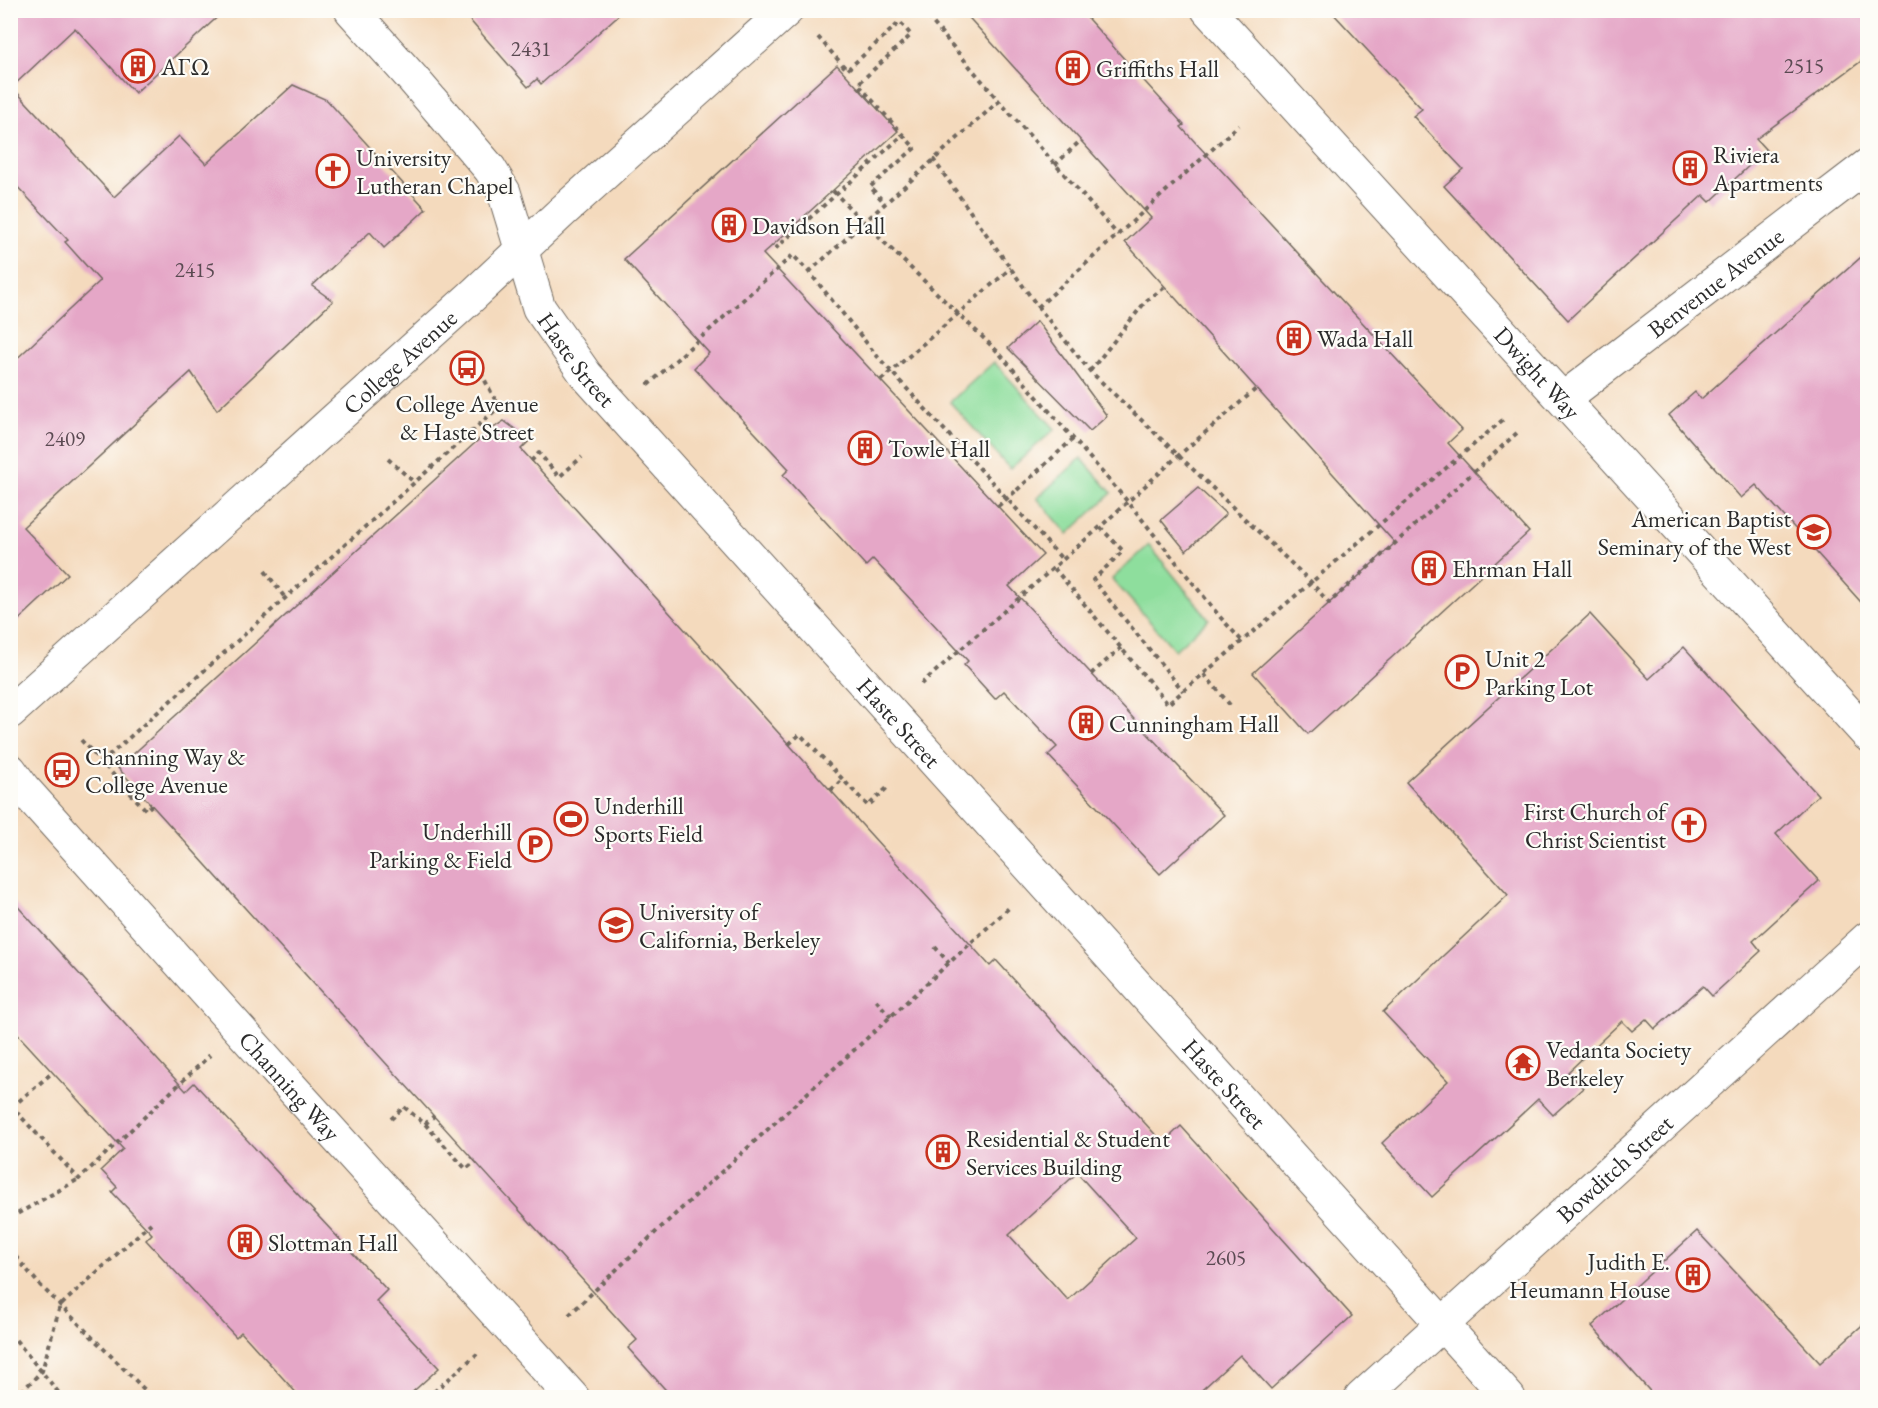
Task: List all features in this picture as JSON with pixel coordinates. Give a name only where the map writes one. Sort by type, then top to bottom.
[{"type":"street","name":"Haste Street","points":[[351,10],[490,169],[504,192],[539,308],[586,375],[1509,1398]]},
{"type":"street","name":"College Avenue","points":[[10,712],[787,10]]},
{"type":"street","name":"Dwight Way","points":[[1208,10],[1868,735]]},
{"type":"street","name":"Benvenue Avenue","points":[[1563,399],[1868,165]]},
{"type":"street","name":"Channing Way","points":[[10,770],[23,788],[573,1398]]},
{"type":"street","name":"Bowditch Street","points":[[1361,1398],[1868,938]]},
{"type":"path","points":[[922,10],[1118,235]]},
{"type":"path","points":[[817,36],[847,70],[900,22],[911,35],[858,84],[915,147],[870,187],[885,203]]},
{"type":"path","points":[[809,272],[999,101]]},
{"type":"path","points":[[1038,307],[1239,125]]},
{"type":"path","points":[[775,249],[834,192],[903,135]]},
{"type":"path","points":[[1055,165],[1080,141]]},
{"type":"path","points":[[933,159],[1038,307],[1090,371],[1311,582],[1329,603],[1518,432]]},
{"type":"path","points":[[834,192],[999,353],[1128,502],[1242,641]]},
{"type":"path","points":[[619,411],[793,255],[878,357],[1062,559]]},
{"type":"path","points":[[881,380],[1011,268]]},
{"type":"path","points":[[1090,371],[1146,302],[1165,287]]},
{"type":"path","points":[[102,762],[499,407],[481,373]]},
{"type":"path","points":[[889,712],[1257,388]]},
{"type":"path","points":[[1054,568],[1168,704],[1505,418]]},
{"type":"path","points":[[998,506],[1073,439]]},
{"type":"path","points":[[531,461],[539,453],[559,477],[582,457]]},
{"type":"path","points":[[388,459],[416,483]]},
{"type":"path","points":[[1100,527],[1123,551],[1093,580],[1183,691]]},
{"type":"path","points":[[265,572],[286,599]]},
{"type":"path","points":[[1092,674],[1121,648]]},
{"type":"path","points":[[1203,674],[1230,705]]},
{"type":"path","points":[[789,744],[800,734],[868,806],[888,787]]},
{"type":"path","points":[[81,740],[146,810],[152,805]]},
{"type":"path","points":[[831,790],[843,779]]},
{"type":"path","points":[[569,1315],[657,1231],[1040,880]]},
{"type":"path","points":[[935,947],[949,963]]},
{"type":"path","points":[[876,1000],[891,1017]]},
{"type":"path","points":[[10,1218],[79,1179],[239,1028]]},
{"type":"path","points":[[52,1072],[11,1106],[79,1179]]},
{"type":"path","points":[[391,1119],[404,1107],[425,1124],[466,1169],[476,1161]]},
{"type":"path","points":[[425,1124],[434,1116]]},
{"type":"path","points":[[15,1398],[42,1371],[60,1306],[151,1223]]},
{"type":"path","points":[[10,1250],[60,1306],[153,1398]]},
{"type":"path","points":[[10,1333],[63,1398]]},
{"type":"path","points":[[427,1398],[467,1362]]},
{"type":"green space","points":[[994,362],[1055,429],[1010,469],[950,402]]},
{"type":"green space","points":[[1081,458],[1112,493],[1068,534],[1037,498]]},
{"type":"green space","points":[[1149,545],[1209,619],[1175,650],[1112,579]]},
{"type":"building","points":[[10,10],[225,10],[135,93],[75,28],[12,87],[114,197],[179,136],[206,164],[293,85],[327,100],[426,209],[384,248],[370,232],[312,286],[333,301],[217,410],[191,372],[23,527],[68,574],[10,628],[10,365],[100,281],[65,242],[68,240],[10,179]]},
{"type":"building","points":[[461,10],[624,10],[541,84],[537,79],[528,87]]},
{"type":"building","points":[[962,10],[1080,10],[1184,125],[1181,127],[1462,430],[1448,443],[1529,532],[1308,734],[1253,673],[1395,543],[1125,242],[1151,218]]},
{"type":"building","points":[[1330,10],[1868,10],[1868,56],[1756,139],[1766,150],[1710,202],[1703,195],[1568,320],[1444,186],[1463,169],[1413,116],[1422,109]]},
{"type":"building","points":[[837,65],[898,131],[763,254],[1043,555],[1009,586],[1224,815],[1160,874],[1048,755],[1057,747],[1004,691],[995,699],[964,665],[968,661],[873,559],[866,566],[783,475],[789,469],[694,368],[709,353],[624,259]]},
{"type":"building","name":"American Baptist Seminary of the West","points":[[1868,251],[1868,610],[1756,485],[1741,498],[1669,415],[1695,392],[1701,399]]},
{"type":"building","points":[[1037,321],[1107,416],[1090,431],[1008,348]]},
{"type":"building","name":"University of California, Berkeley","points":[[504,421],[530,440],[521,449],[990,966],[996,960],[1163,1143],[1181,1126],[1352,1316],[1271,1389],[1240,1355],[1193,1398],[673,1398],[628,1348],[637,1340],[118,768],[486,433]],"holes":[[[1077,1173],[1136,1238],[1068,1300],[1009,1235]]]},
{"type":"building","points":[[1198,488],[1226,514],[1186,551],[1161,520]]},
{"type":"building","name":"First Church of Christ Scientist","points":[[1590,614],[1649,679],[1684,647],[1818,795],[1776,834],[1819,881],[1753,941],[1761,951],[1712,996],[1703,986],[1655,1029],[1646,1019],[1632,1031],[1622,1021],[1568,1072],[1583,1088],[1553,1115],[1538,1099],[1432,1197],[1382,1143],[1448,1081],[1383,1012],[1508,895],[1406,782]]},
{"type":"building","name":"Slottman Hall","points":[[10,898],[186,1091],[194,1083],[387,1290],[376,1301],[439,1368],[406,1398],[301,1398],[241,1332],[236,1337],[146,1240],[152,1234],[112,1192],[117,1187],[101,1170],[123,1149],[10,1026]]},
{"type":"building","name":"Judith E. Heumann House","points":[[1697,1231],[1820,1363],[1868,1320],[1868,1398],[1656,1398],[1592,1326]]},
{"type":"place","name":"ΑΓΩ","points":[[138,66]]},
{"type":"place","name":"Griffiths Hall","points":[[1073,68]]},
{"type":"place","name":"Riviera Apartments","points":[[1690,168]]},
{"type":"place","name":"University Lutheran Chapel","points":[[333,171]]},
{"type":"place","name":"Davidson Hall","points":[[729,225]]},
{"type":"place","name":"Wada Hall","points":[[1294,338]]},
{"type":"place","name":"College Avenue & Haste Street","points":[[467,368]]},
{"type":"place","name":"Towle Hall","points":[[865,448]]},
{"type":"place","name":"American Baptist Seminary of the West","points":[[1814,532]]},
{"type":"place","name":"Ehrman Hall","points":[[1429,568]]},
{"type":"place","name":"Unit 2 Parking Lot","points":[[1462,672]]},
{"type":"place","name":"Cunningham Hall","points":[[1086,723]]},
{"type":"place","name":"Channing Way & College Avenue","points":[[62,770]]},
{"type":"place","name":"Underhill Sports Field","points":[[571,819]]},
{"type":"place","name":"First Church of Christ Scientist","points":[[1689,825]]},
{"type":"place","name":"Underhill Parking & Field","points":[[535,845]]},
{"type":"place","name":"University of California, Berkeley","points":[[616,925]]},
{"type":"place","name":"Vedanta Society Berkeley","points":[[1523,1063]]},
{"type":"place","name":"Residential & Student Services Building","points":[[943,1152]]},
{"type":"place","name":"Slottman Hall","points":[[245,1242]]},
{"type":"place","name":"Judith E. Heumann House","points":[[1693,1275]]}]
